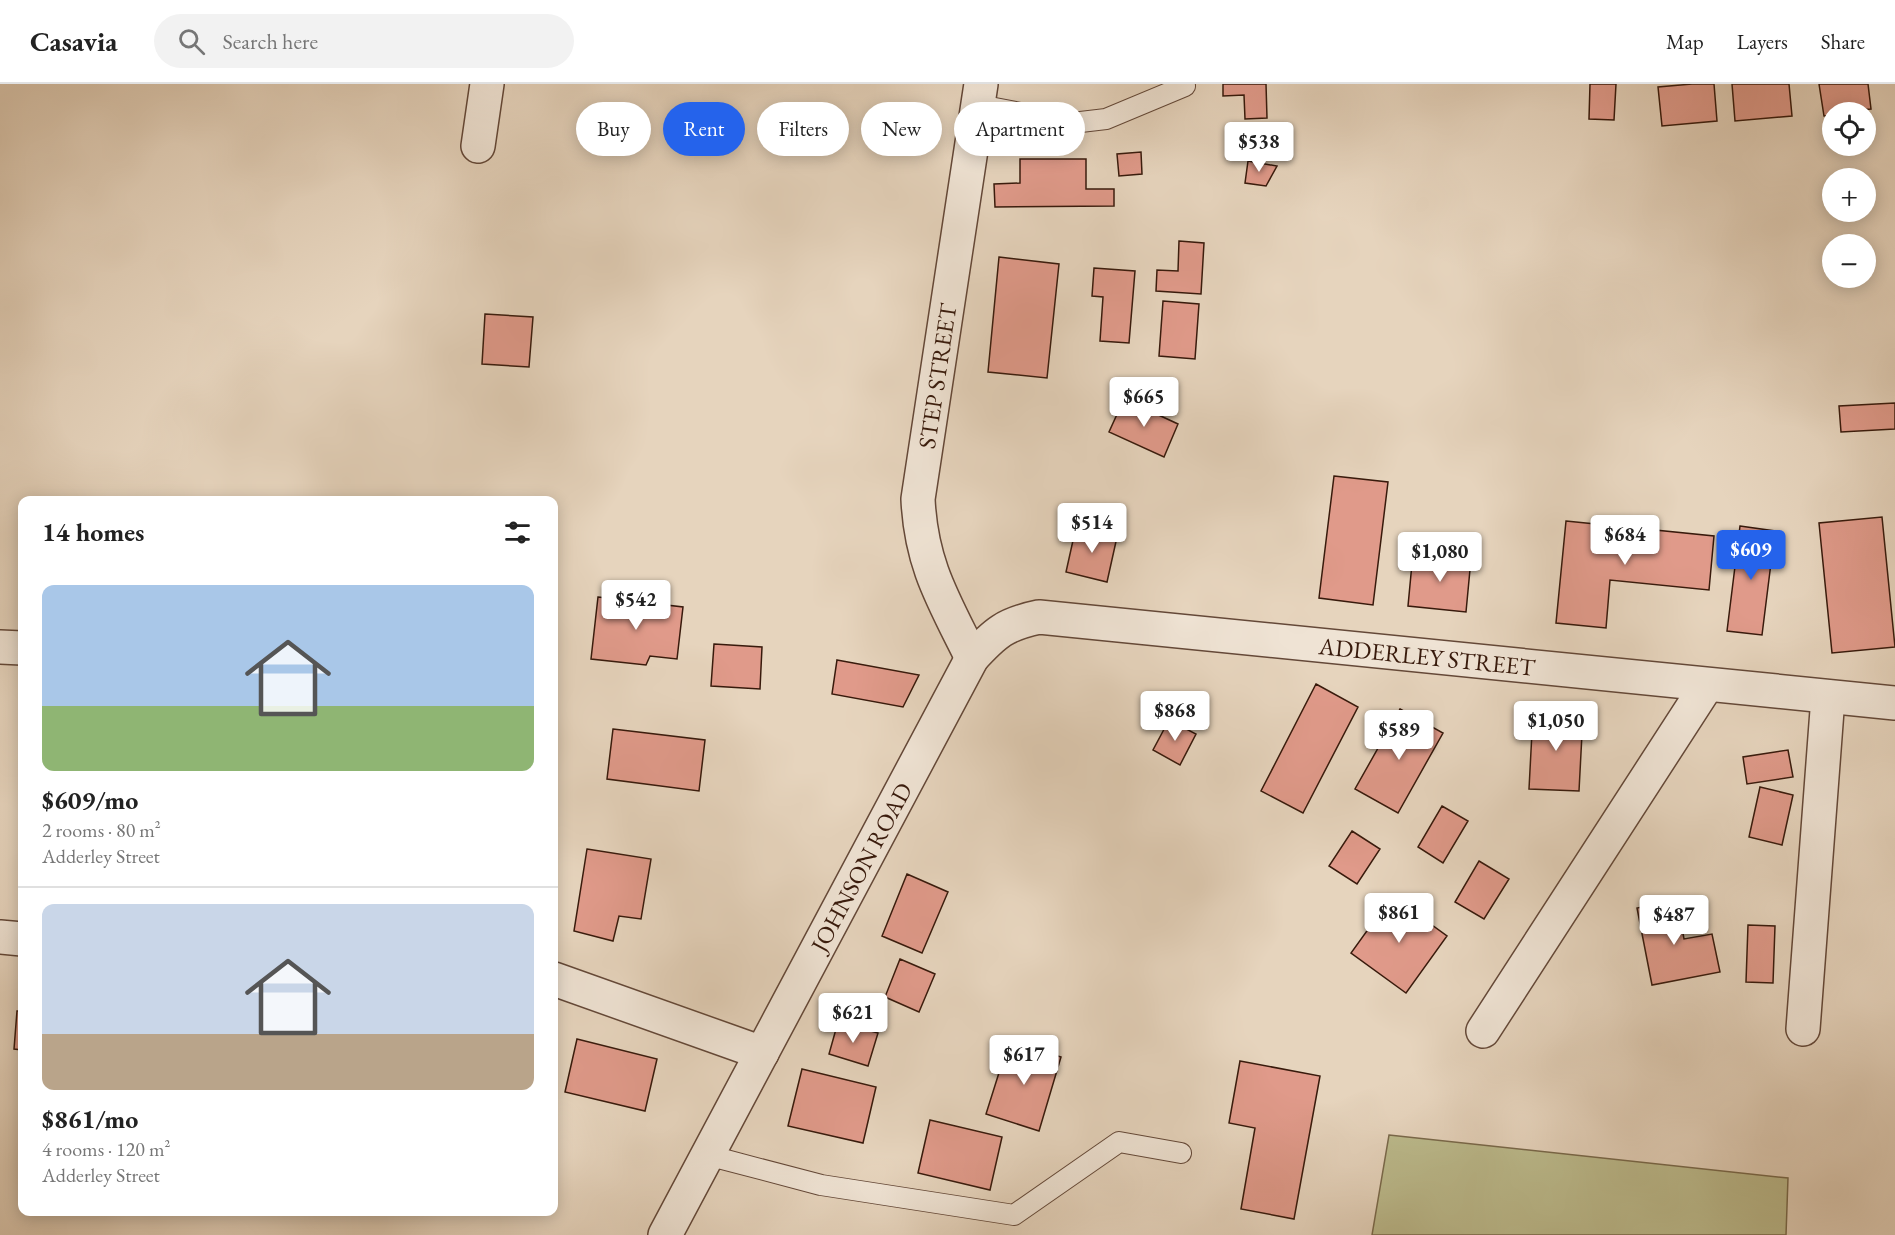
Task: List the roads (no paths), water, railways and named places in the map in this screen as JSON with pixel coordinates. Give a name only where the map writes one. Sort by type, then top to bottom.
[{"type":"street","points":[[478,146],[487,84]]},
{"type":"street","name":"STEP STREET","points":[[972,658],[928,567],[919,530],[918,499],[980,95]]},
{"type":"street","name":"ADDERLEY STREET","points":[[972,658],[995,633],[1016,622],[1039,617],[1895,704]]},
{"type":"street","points":[[0,647],[18,648]]},
{"type":"street","name":"JOHNSON ROAD","points":[[665,1235],[972,658]]},
{"type":"street","points":[[1483,1031],[1707,685]]},
{"type":"street","points":[[1803,1029],[1828,697]]},
{"type":"street","points":[[0,937],[18,939]]},
{"type":"street","points":[[558,980],[762,1053]]},
{"type":"lane","points":[[980,95],[1072,123],[1106,118],[1185,86]]},
{"type":"lane","points":[[708,1155],[821,1185],[1014,1215],[1119,1142],[1181,1153]]}]
